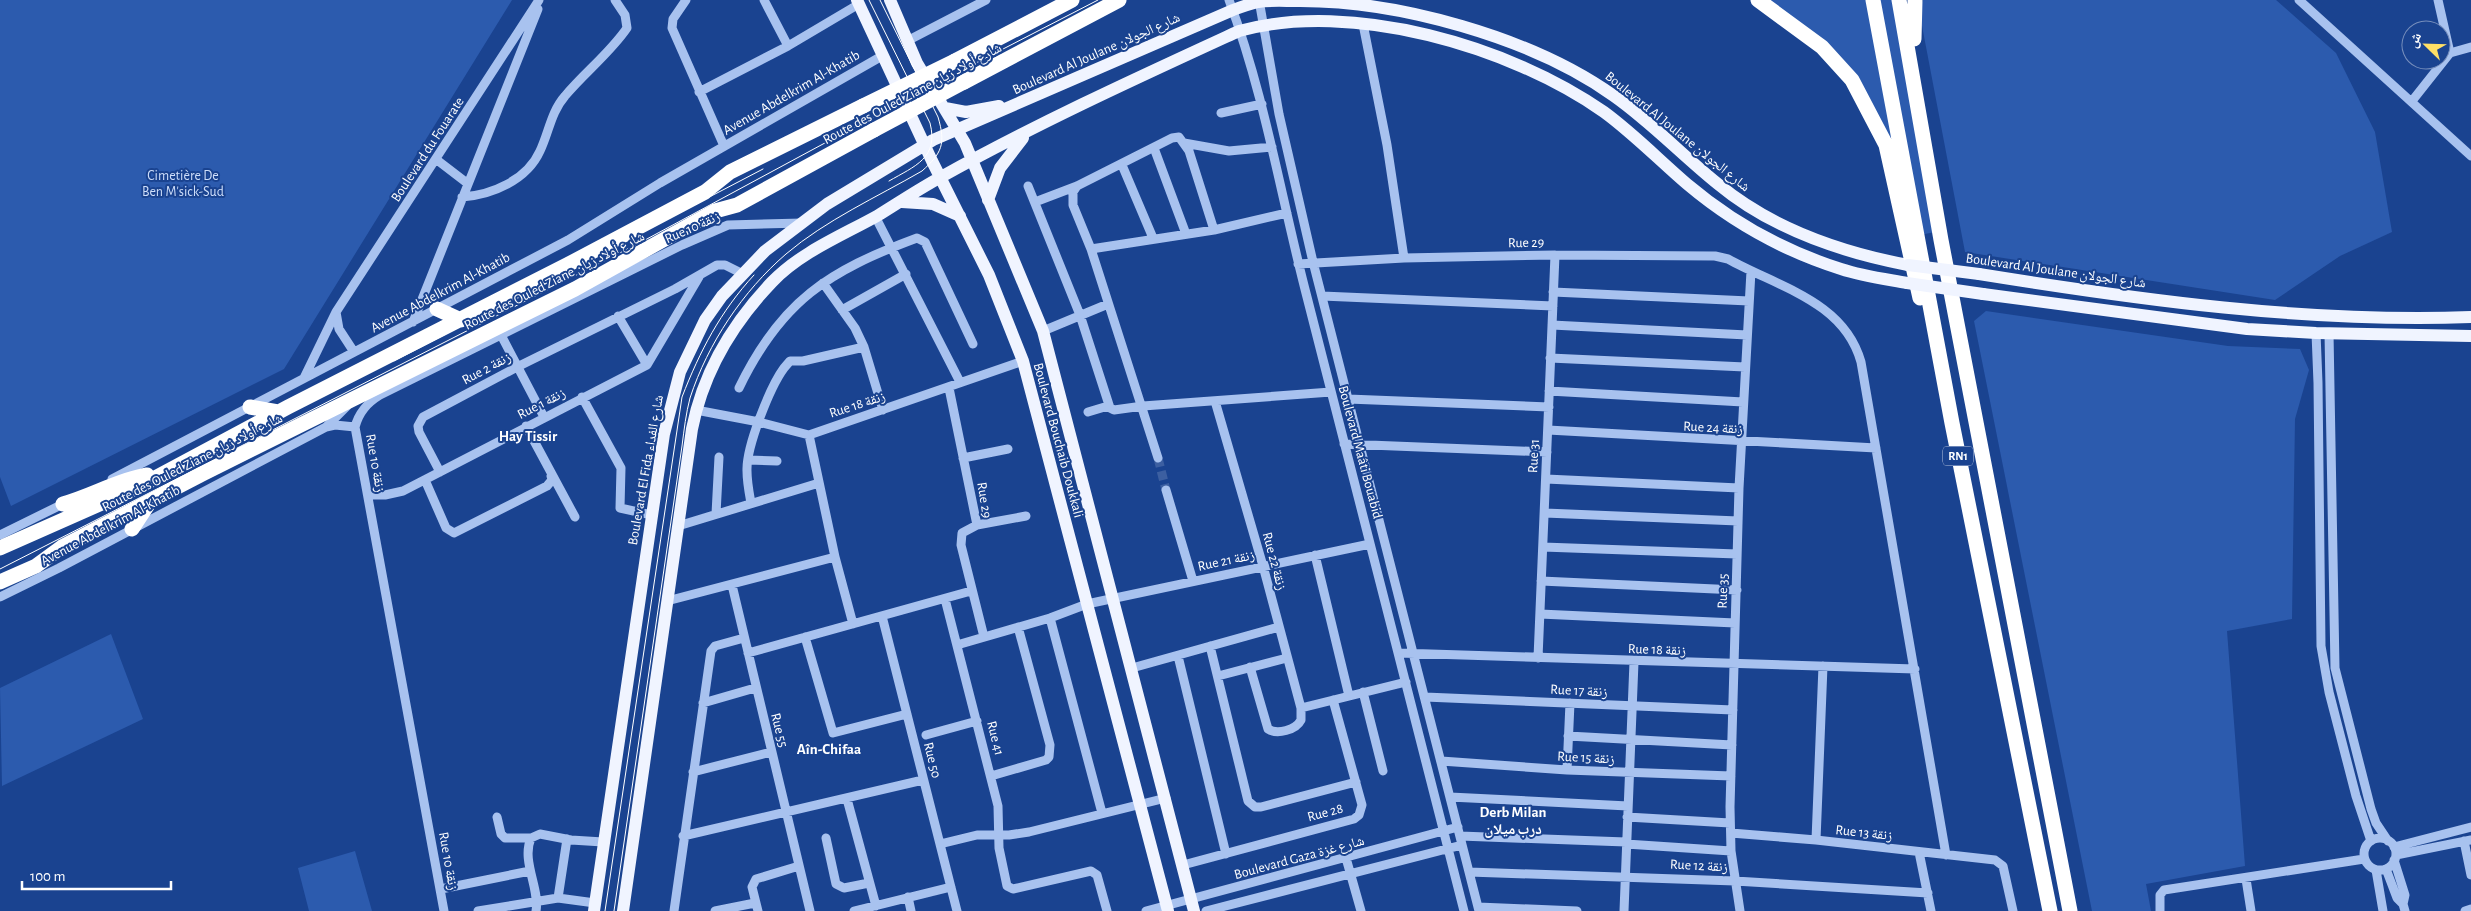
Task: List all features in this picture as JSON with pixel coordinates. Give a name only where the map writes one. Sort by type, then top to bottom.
[{"type":"highway","name":"Route des Ouled Ziane شارع أولاد زيان","points":[[0,548],[166,472],[278,412],[461,320],[705,192],[730,172],[955,61],[1072,0]]},
{"type":"highway","name":"RN1","points":[[1873,0],[1952,423],[2050,911]]},
{"type":"highway","name":"RN1","points":[[1900,0],[1943,249],[2070,911]]},
{"type":"highway","points":[[1913,71],[1914,0]]},
{"type":"highway","name":"Route des Ouled Ziane شارع أولاد زيان","points":[[0,582],[36,566],[62,547],[356,396],[575,289],[715,211],[737,205],[1114,3]]},
{"type":"highway","points":[[1764,3],[1822,47],[1852,80],[1886,146],[1940,386],[1952,423]]},
{"type":"highway","points":[[437,309],[461,320]]},
{"type":"highway","points":[[250,407],[278,412]]},
{"type":"highway","points":[[63,504],[90,496],[122,481],[166,472]]},
{"type":"highway","points":[[132,529],[150,501]]},
{"type":"main road","name":"Boulevard Bouchaib Doukkali","points":[[890,0],[907,41],[958,129],[1043,331],[1193,906]]},
{"type":"main road","name":"Boulevard Al Joulane شارع الجولان","points":[[924,145],[1025,101],[1231,5],[1259,1],[1329,1],[1402,12],[1470,29],[1522,47],[1591,81],[1628,106],[1718,185],[1759,212],[1796,231],[1844,250],[1908,265],[2204,306],[2293,314],[2471,317]]},
{"type":"main road","name":"Boulevard Bouchaib Doukkali","points":[[858,2],[924,145],[989,274],[1023,361],[1167,908]]},
{"type":"main road","points":[[623,911],[696,410],[708,375],[738,323],[773,281],[829,241],[876,216],[941,177],[1030,130],[1239,31],[1263,24],[1322,20],[1363,24],[1416,34],[1483,52],[1539,74],[1580,97],[1636,137],[1700,194],[1751,230],[1799,254],[1842,270],[1907,283],[2192,323],[2316,333],[2471,336]]},
{"type":"main road","points":[[1580,97],[1591,81]]},
{"type":"main road","points":[[945,108],[966,112],[1025,101]]},
{"type":"main road","points":[[988,200],[1000,168],[1030,130]]},
{"type":"main road","name":"Boulevard El Fida شارع الفداء","points":[[594,907],[664,434],[680,372],[705,320],[743,274],[765,251],[826,204],[924,145]]},
{"type":"main road","points":[[899,202],[933,204],[960,216]]},
{"type":"street","name":"Boulevard du Fouarate","points":[[304,378],[336,312],[540,0]]},
{"type":"street","points":[[413,322],[540,0]]},
{"type":"street","points":[[462,197],[479,196],[494,191],[517,178],[531,167],[540,150],[554,110],[564,96],[627,28],[625,15],[616,0]]},
{"type":"street","points":[[686,0],[673,19],[672,28],[724,146]]},
{"type":"street","points":[[764,0],[788,46]]},
{"type":"street","points":[[907,41],[986,0]]},
{"type":"street","points":[[1114,3],[1126,0]]},
{"type":"street","points":[[2299,0],[2471,156]]},
{"type":"street","points":[[2438,0],[2443,20]]},
{"type":"street","name":"Boulevard Maâti Bouabid","points":[[1259,1],[1279,114],[1313,262],[1478,909]]},
{"type":"street","points":[[700,92],[788,46],[858,2]]},
{"type":"street","name":"Boulevard Maâti Bouabid","points":[[1231,5],[1249,57],[1262,104],[1298,264],[1444,831],[1461,910]]},
{"type":"street","points":[[1363,24],[1387,145],[1404,258]]},
{"type":"street","points":[[2451,52],[2471,47]]},
{"type":"street","name":"Avenue Abdelkrim Al-Khatib","points":[[0,535],[250,407],[568,240],[724,146],[882,56]]},
{"type":"street","points":[[2412,101],[2436,70]]},
{"type":"street","points":[[1221,113],[1262,104]]},
{"type":"street","points":[[1035,202],[1077,186],[1122,165],[1172,138],[1179,137],[1184,143],[1214,230]]},
{"type":"street","points":[[1184,143],[1229,151],[1272,146]]},
{"type":"street","points":[[1154,148],[1186,234]]},
{"type":"street","points":[[437,160],[467,183]]},
{"type":"street","points":[[1122,165],[1153,238]]},
{"type":"street","points":[[1028,186],[1080,315],[1108,406],[1114,410],[1143,406],[1331,392]]},
{"type":"street","points":[[1077,186],[1073,192],[1073,205],[1091,249],[1143,406],[1158,458]]},
{"type":"street","points":[[1091,249],[1214,230],[1287,213]]},
{"type":"street","points":[[876,216],[960,382]]},
{"type":"street","name":"Rue 10 زنقة","points":[[444,911],[355,427],[359,415],[367,404],[380,395],[674,249],[728,225],[802,223]]},
{"type":"street","points":[[740,388],[750,366],[775,327],[800,300],[823,283],[847,269],[917,238],[925,240],[973,344]]},
{"type":"street","name":"Rue 29","points":[[1298,264],[1404,258],[1555,255],[1716,256],[1728,259],[1826,309],[1847,330],[1861,362],[1946,855]]},
{"type":"street","name":"Rue 31","points":[[1538,658],[1555,255]]},
{"type":"street","name":"Rue 2 زنقة","points":[[440,472],[419,432],[420,421],[432,412],[618,316],[675,290],[700,274],[721,264],[743,274]]},
{"type":"street","name":"Rue 35","points":[[1741,911],[1731,851],[1730,823],[1739,488],[1751,272]]},
{"type":"street","points":[[618,316],[647,364],[700,274]]},
{"type":"street","points":[[842,310],[906,274]]},
{"type":"street","points":[[823,283],[856,328],[864,347],[883,410]]},
{"type":"street","points":[[1553,292],[1749,301]]},
{"type":"street","points":[[1322,296],[1552,306]]},
{"type":"street","points":[[1043,331],[1108,304]]},
{"type":"street","points":[[336,312],[339,330],[354,352]]},
{"type":"street","points":[[1552,325],[1747,335]]},
{"type":"street","points":[[2316,333],[2321,646],[2329,692],[2371,841]]},
{"type":"street","points":[[2330,333],[2335,668],[2376,823],[2393,851],[2405,895],[2404,908]]},
{"type":"street","points":[[501,335],[544,417]]},
{"type":"street","points":[[751,503],[746,471],[748,460],[759,422],[784,368],[790,361],[803,361],[864,347]]},
{"type":"street","points":[[1550,358],[1745,367]]},
{"type":"street","name":"Rue 18 زنقة","points":[[809,435],[1023,361]]},
{"type":"street","name":"Rue 1 زنقة","points":[[368,495],[395,494],[425,480],[647,364]]},
{"type":"street","name":"Rue 29","points":[[949,388],[977,525],[967,529],[960,538],[971,591],[984,637]]},
{"type":"street","points":[[1549,391],[1743,402]]},
{"type":"street","name":"Avenue Abdelkrim Al-Khatib","points":[[0,597],[326,427],[356,396]]},
{"type":"street","points":[[582,397],[621,468],[620,508],[652,515]]},
{"type":"street","points":[[1348,399],[1549,407]]},
{"type":"street","name":"Rue 22 زنقة","points":[[1215,401],[1263,566],[1301,708]]},
{"type":"street","points":[[1088,412],[1108,406]]},
{"type":"street","points":[[696,410],[759,422],[809,435],[835,557],[853,624]]},
{"type":"street","points":[[326,427],[335,425],[355,427]]},
{"type":"street","points":[[526,426],[551,476],[575,517]]},
{"type":"street","name":"Rue 24 زنقة","points":[[1548,430],[1876,448]]},
{"type":"street","points":[[1344,444],[1547,452]]},
{"type":"street","points":[[963,458],[1008,449]]},
{"type":"street","points":[[716,514],[719,457]]},
{"type":"street","points":[[748,460],[777,461]]},
{"type":"street","points":[[425,480],[446,528],[454,533],[547,486],[552,480],[551,476]]},
{"type":"street","points":[[1546,479],[1739,488]]},
{"type":"street","points":[[678,526],[819,482]]},
{"type":"street","points":[[1166,490],[1193,581]]},
{"type":"street","points":[[1545,513],[1738,521]]},
{"type":"street","points":[[977,525],[1026,516]]},
{"type":"street","name":"Rue 21 زنقة","points":[[957,645],[1050,618],[1087,604],[1370,544]]},
{"type":"street","points":[[1543,547],[1737,554]]},
{"type":"street","points":[[1315,556],[1349,696]]},
{"type":"street","points":[[667,601],[835,557]]},
{"type":"street","points":[[1541,581],[1737,590]]},
{"type":"street","name":"Rue 55","points":[[732,585],[755,688],[810,911]]},
{"type":"street","points":[[748,653],[971,591]]},
{"type":"street","name":"Rue 41","points":[[945,599],[998,806],[999,836],[1008,886],[1013,889],[1086,871],[1095,872],[1107,911]]},
{"type":"street","points":[[1540,614],[1735,623]]},
{"type":"street","points":[[2320,615],[2333,618]]},
{"type":"street","name":"Rue 50","points":[[882,616],[957,911]]},
{"type":"street","points":[[1050,618],[1102,813]]},
{"type":"street","points":[[991,776],[1046,760],[1049,756],[1050,745],[1018,627]]},
{"type":"street","points":[[1132,668],[1279,627]]},
{"type":"street","points":[[805,637],[833,733],[907,714]]},
{"type":"street","points":[[674,911],[683,836],[713,648],[719,644],[744,638]]},
{"type":"street","points":[[1210,646],[1248,801],[1256,807],[1261,807],[1356,782]]},
{"type":"street","name":"Rue 18 زنقة","points":[[1399,653],[1915,670]]},
{"type":"street","points":[[1178,656],[1226,854]]},
{"type":"street","points":[[1218,676],[1287,658]]},
{"type":"street","points":[[1624,911],[1634,662]]},
{"type":"street","points":[[1816,840],[1823,666]]},
{"type":"street","points":[[1250,667],[1266,725],[1268,729],[1277,732],[1295,728],[1301,720],[1301,708],[1406,682]]},
{"type":"street","points":[[703,703],[755,688]]},
{"type":"street","points":[[1363,692],[1383,771]]},
{"type":"street","name":"Rue 17 زنقة","points":[[1425,697],[1733,710]]},
{"type":"street","name":"Rue 28","points":[[1183,864],[1354,819],[1359,815],[1362,805],[1333,700]]},
{"type":"street","points":[[1567,770],[1570,704]]},
{"type":"street","points":[[926,735],[977,721]]},
{"type":"street","points":[[1568,736],[1732,745]]},
{"type":"street","points":[[693,772],[771,752]]},
{"type":"street","name":"Rue 15 زنقة","points":[[1441,762],[1629,773],[1731,776]]},
{"type":"street","points":[[683,836],[923,780]]},
{"type":"street","points":[[1450,797],[1628,806]]},
{"type":"street","points":[[940,844],[977,835],[999,836],[1029,832],[1166,798]]},
{"type":"street","points":[[847,799],[876,906]]},
{"type":"street","points":[[497,817],[502,837],[531,838],[540,834],[603,842]]},
{"type":"street","points":[[1628,817],[1730,823]]},
{"type":"street","points":[[2383,911],[2381,869],[2393,851],[2471,827]]},
{"type":"street","name":"Boulevard Gaza شارع غزة","points":[[1146,911],[1193,906],[1346,858],[1444,831],[1460,836],[1448,848],[1206,911]]},
{"type":"street","name":"Rue 13 زنقة","points":[[1731,834],[1816,840],[1995,860],[2003,866],[2013,911]]},
{"type":"street","points":[[1460,836],[1626,843],[1731,851]]},
{"type":"street","points":[[531,838],[529,842],[530,871],[538,900],[536,911]]},
{"type":"street","points":[[826,838],[836,884],[844,888],[870,883]]},
{"type":"street","points":[[2381,869],[2370,867],[2364,859],[2365,849],[2371,841],[2378,838],[2393,851],[2468,840],[2471,875]]},
{"type":"street","points":[[560,898],[569,839]]},
{"type":"street","points":[[1919,852],[1931,911]]},
{"type":"street","points":[[1346,858],[1361,911]]},
{"type":"street","points":[[2160,911],[2160,895],[2164,890],[2246,879],[2364,859]]},
{"type":"street","points":[[715,911],[757,907],[752,886],[756,879],[799,866]]},
{"type":"street","points":[[2381,869],[2404,908]]},
{"type":"street","points":[[441,889],[530,871]]},
{"type":"street","name":"Rue 12 زنقة","points":[[1469,872],[1735,881],[1928,893]]},
{"type":"street","points":[[2246,879],[2251,911]]},
{"type":"street","points":[[854,911],[951,887]]},
{"type":"street","points":[[908,897],[911,911]]},
{"type":"street","points":[[478,911],[560,898],[594,907]]},
{"type":"street","points":[[1478,909],[1577,911]]},
{"type":"street","points":[[2466,911],[2471,910]]},
{"type":"green space","name":"Cimetière De Ben M'sick-Sud","points":[[0,0],[512,0],[284,369],[11,506],[0,477]]},
{"type":"green space","points":[[1753,0],[1906,0],[1941,231],[1903,238],[1874,116],[1813,46]]},
{"type":"green space","points":[[1923,0],[2276,0],[2336,53],[2375,132],[2392,232],[2340,256],[2275,300],[1965,252],[1919,10]]},
{"type":"green space","points":[[1986,311],[2228,346],[2300,349],[2309,370],[2295,419],[2292,619],[2227,631],[2245,866],[2146,884],[2151,911],[2092,911],[1974,321]]},
{"type":"green space","points":[[111,634],[143,719],[2,786],[0,688]]},
{"type":"green space","points":[[355,851],[372,911],[309,911],[298,868]]},
{"type":"tunnel","points":[[1158,458],[1166,490]]},
{"type":"tram line","points":[[869,0],[930,123],[932,135],[931,145],[923,160],[889,181]]},
{"type":"tram line","points":[[614,911],[685,422],[690,398],[698,378],[717,338],[729,319],[741,301],[770,269],[786,254],[818,230],[922,171],[934,159],[942,141],[938,117],[880,0]]},
{"type":"tram line","points":[[0,569],[645,240],[912,96],[1098,0]]},
{"type":"tram line","points":[[497,308],[763,169]]},
{"type":"tram line","points":[[605,911],[682,397],[712,333],[731,303],[754,275]]},
{"type":"tram line","points":[[394,361],[446,334]]},
{"type":"district","name":"Hay Tissir","points":[[528,436]]},
{"type":"district","name":"Aîn-Chifaa","points":[[829,749]]},
{"type":"district","name":"Derb Milan درب ميلان","points":[[1513,820]]}]
